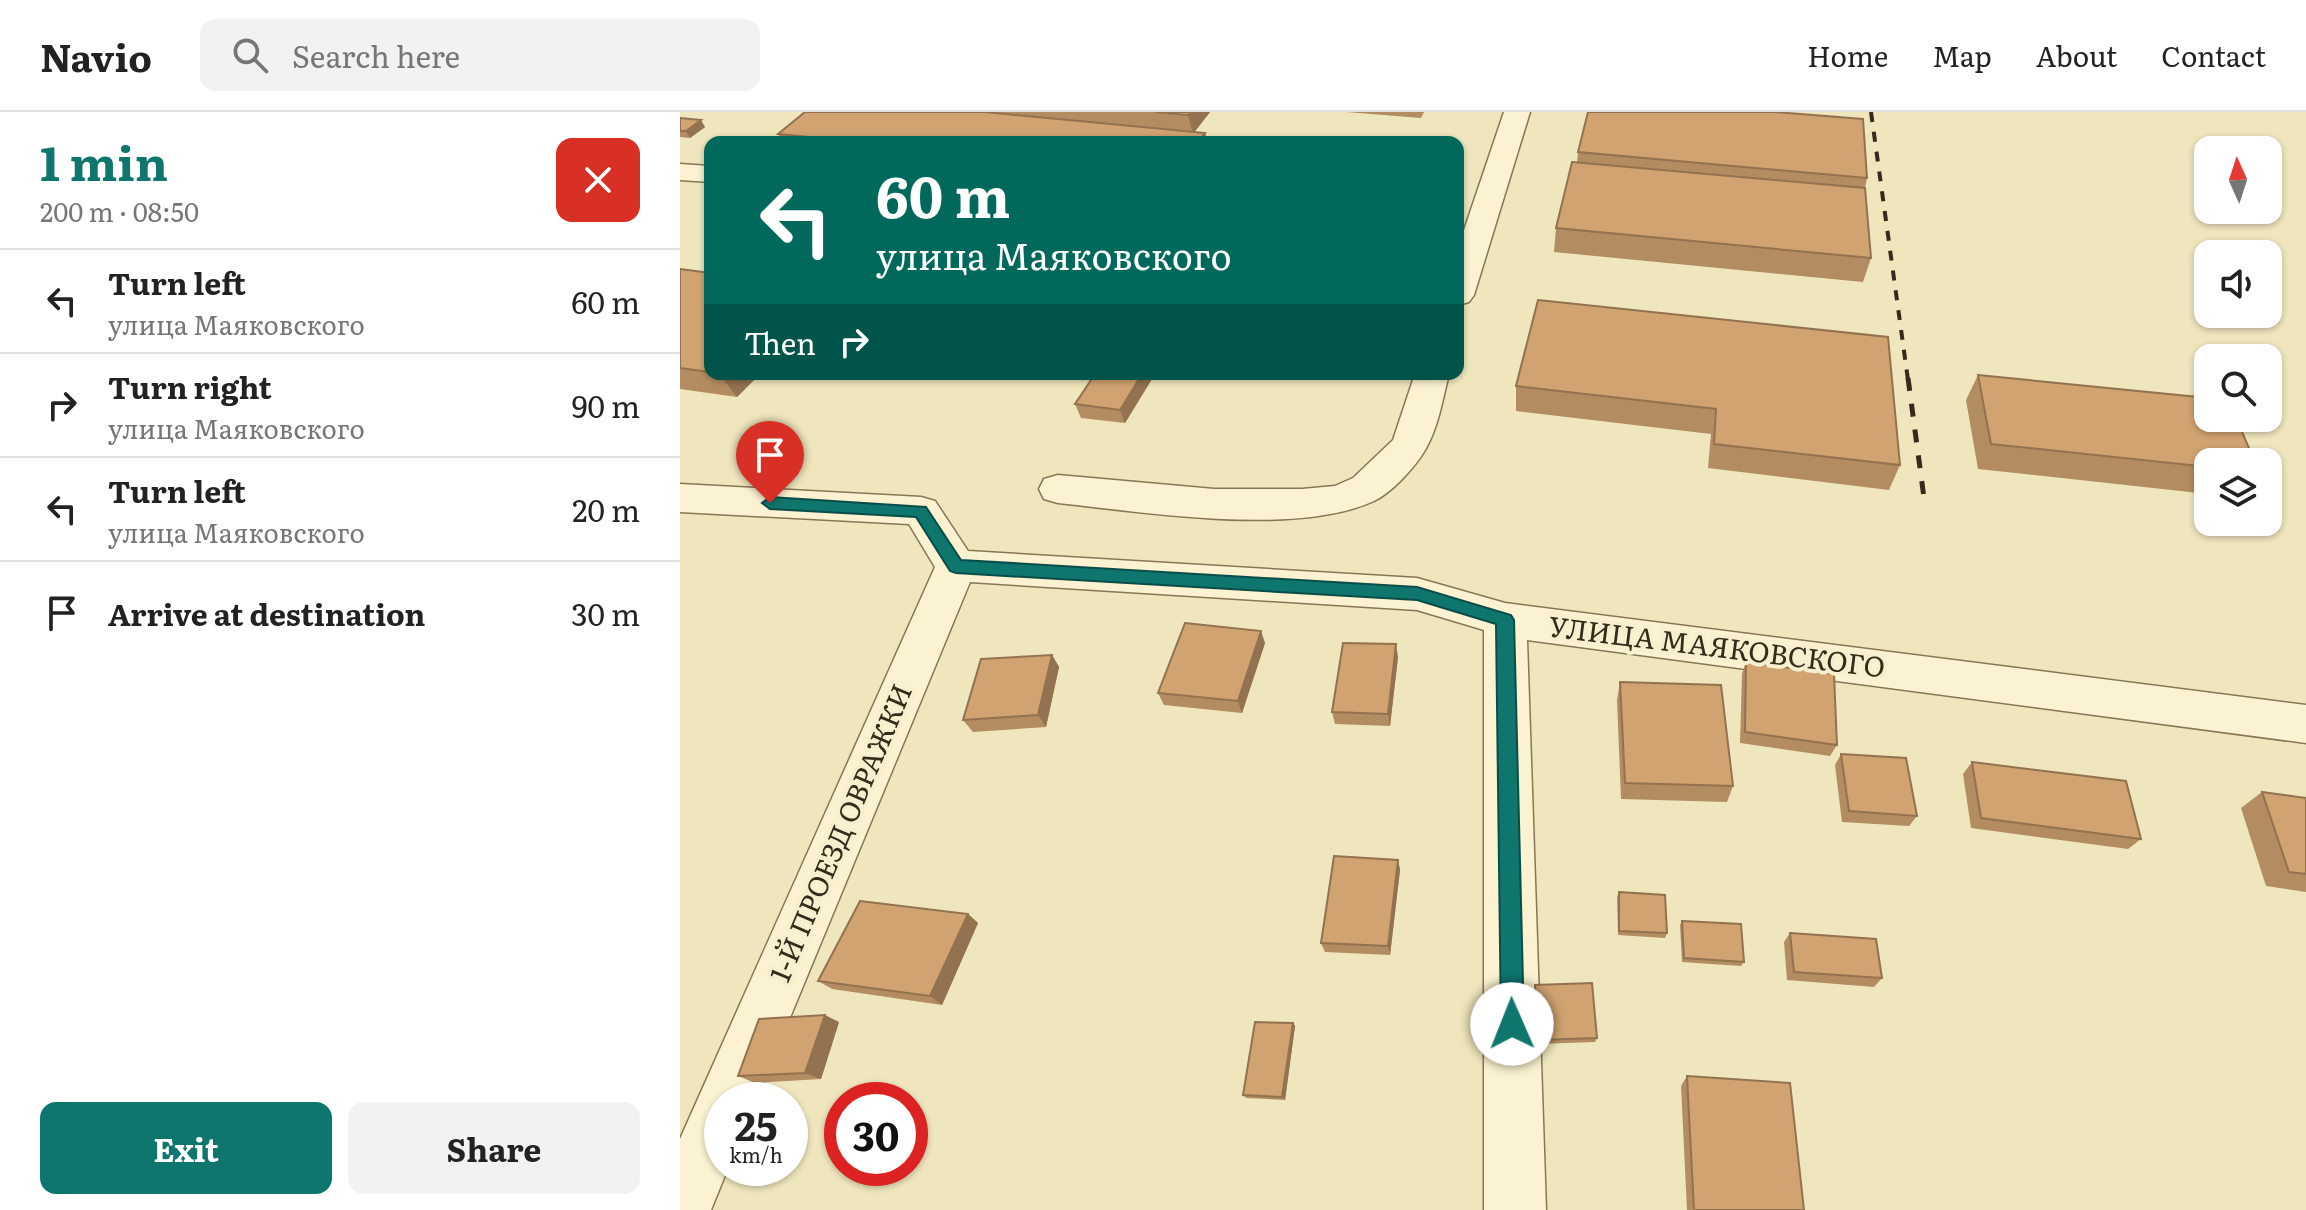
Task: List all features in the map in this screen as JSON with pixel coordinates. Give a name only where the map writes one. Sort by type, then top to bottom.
[{"type":"street","points":[[1464,276],[1517,112]]},
{"type":"street","points":[[680,172],[704,174]]},
{"type":"street","points":[[1058,489],[1145,498],[1271,503],[1320,502],[1362,491],[1409,447],[1430,380]]},
{"type":"street","points":[[680,498],[921,511],[956,566]]},
{"type":"street","name":"УЛИЦА МАЯКОВСКОГО","points":[[956,566],[1417,594],[1505,620],[2306,724]]},
{"type":"street","name":"1-Й ПРОЕЗД ОВРАЖКИ","points":[[727,1082],[956,566]]},
{"type":"street","points":[[1505,620],[1515,1210]]},
{"type":"street","name":"1-Й ПРОЕЗД ОВРАЖКИ","points":[[680,1210],[704,1139]]},
{"type":"building","points":[[805,112],[985,112],[1205,133],[1203,136],[778,134]]},
{"type":"building","points":[[1155,112],[1191,112],[1188,115]]},
{"type":"building","points":[[1588,112],[1775,112],[1863,119],[1867,178],[1578,152]]},
{"type":"building","points":[[680,118],[701,120],[686,131],[680,131]]},
{"type":"building","points":[[1572,162],[1865,188],[1871,258],[1556,228]]},
{"type":"building","points":[[680,269],[704,272],[704,371],[680,368]]},
{"type":"building","points":[[1538,300],[1888,337],[1900,465],[1714,444],[1716,409],[1516,386]]},
{"type":"building","points":[[1978,375],[2194,397],[2194,432],[2242,432],[2249,448],[2194,448],[2194,466],[1991,444]]},
{"type":"building","points":[[1091,380],[1138,380],[1120,410],[1075,404]]},
{"type":"building","points":[[1185,623],[1261,631],[1238,701],[1158,693]]},
{"type":"building","points":[[1343,643],[1396,644],[1388,714],[1332,712]]},
{"type":"building","points":[[1052,655],[1038,715],[963,720],[981,659]]},
{"type":"building","points":[[1746,662],[1834,674],[1837,745],[1745,732]]},
{"type":"building","points":[[1620,682],[1721,685],[1733,786],[1625,783]]},
{"type":"building","points":[[1841,754],[1906,758],[1917,816],[1849,811]]},
{"type":"building","points":[[1972,762],[2126,781],[2141,839],[1981,818]]},
{"type":"building","points":[[2262,792],[2306,798],[2306,874],[2289,872]]},
{"type":"building","points":[[1334,856],[1398,860],[1388,946],[1321,943]]},
{"type":"building","points":[[1619,892],[1665,895],[1667,933],[1619,931]]},
{"type":"building","points":[[860,901],[968,914],[930,996],[818,981]]},
{"type":"building","points":[[1682,921],[1741,924],[1744,962],[1684,958]]},
{"type":"building","points":[[1790,933],[1876,939],[1882,978],[1794,972]]},
{"type":"building","points":[[1592,983],[1597,1038],[1538,1040],[1535,985]]},
{"type":"building","points":[[825,1015],[805,1073],[738,1076],[759,1019]]},
{"type":"building","points":[[1255,1022],[1293,1023],[1282,1097],[1243,1095]]},
{"type":"building","points":[[1687,1076],[1790,1083],[1804,1210],[1694,1210]]},
{"type":"railway","points":[[1871,112],[1908,380]]},
{"type":"railway","points":[[1908,378],[1924,498]]},
{"type":"route","points":[[770,503],[921,511],[956,566],[1417,594],[1505,620],[1512,1024]]}]
